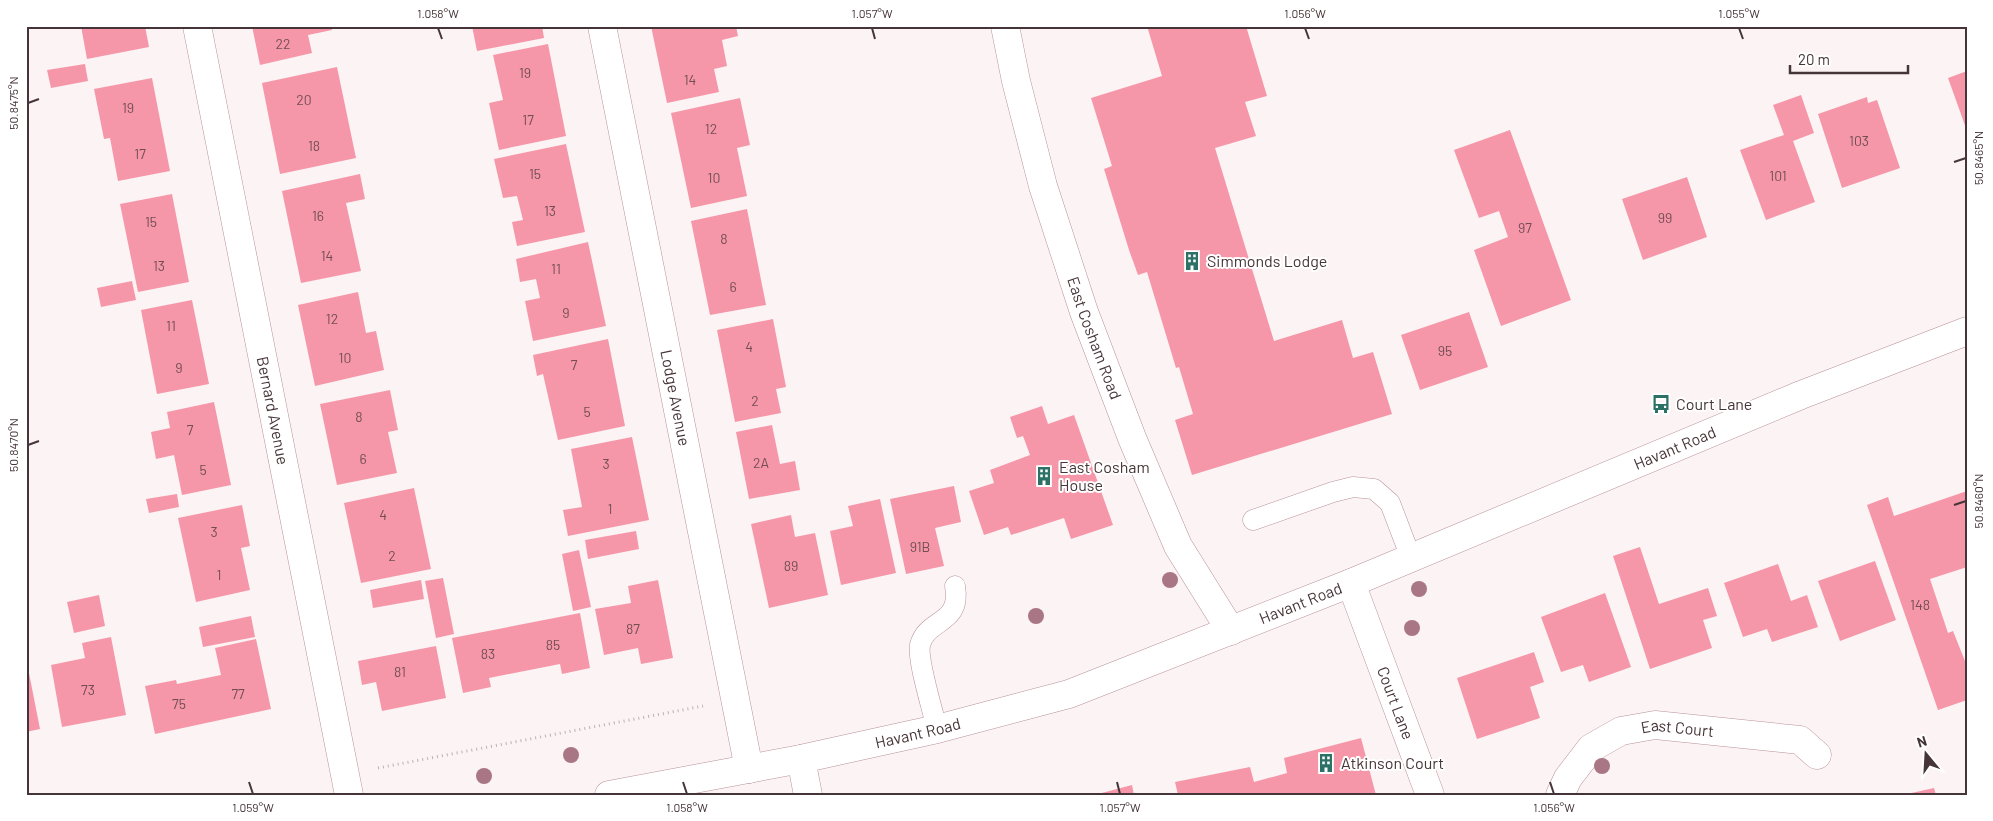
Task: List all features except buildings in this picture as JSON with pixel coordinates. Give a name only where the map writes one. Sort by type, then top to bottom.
[{"type":"street","name":"Bernard Avenue","points":[[197,26],[347,784]]},
{"type":"street","name":"Lodge Avenue","points":[[602,26],[749,768]]},
{"type":"street","name":"East Cosham Road","points":[[1005,26],[1016,81],[1043,186],[1084,312],[1132,438],[1178,546],[1231,630]]},
{"type":"street","name":"Havant Road","points":[[609,795],[800,759],[937,729],[1070,694],[1351,583],[1801,395],[1967,331]]},
{"type":"street","name":"Court Lane","points":[[1351,583],[1430,795]]},
{"type":"street","name":"East Court","points":[[1560,795],[1568,778],[1591,748],[1621,731],[1655,725],[1800,740],[1817,755]]},
{"type":"street","points":[[800,759],[808,795]]},
{"type":"lane","points":[[1253,520],[1333,492],[1353,487],[1374,488],[1390,503],[1411,558]]},
{"type":"lane","points":[[937,729],[920,657],[920,645],[926,634],[953,610],[957,599],[955,586]]},
{"type":"path","points":[[347,784],[735,700]]},
{"type":"place","name":"Simmonds Lodge","points":[[1192,261]]},
{"type":"place","name":"Court Lane","points":[[1661,404]]},
{"type":"place","name":"East Cosham House","points":[[1044,476]]},
{"type":"place","name":"Atkinson Court","points":[[1326,763]]}]
